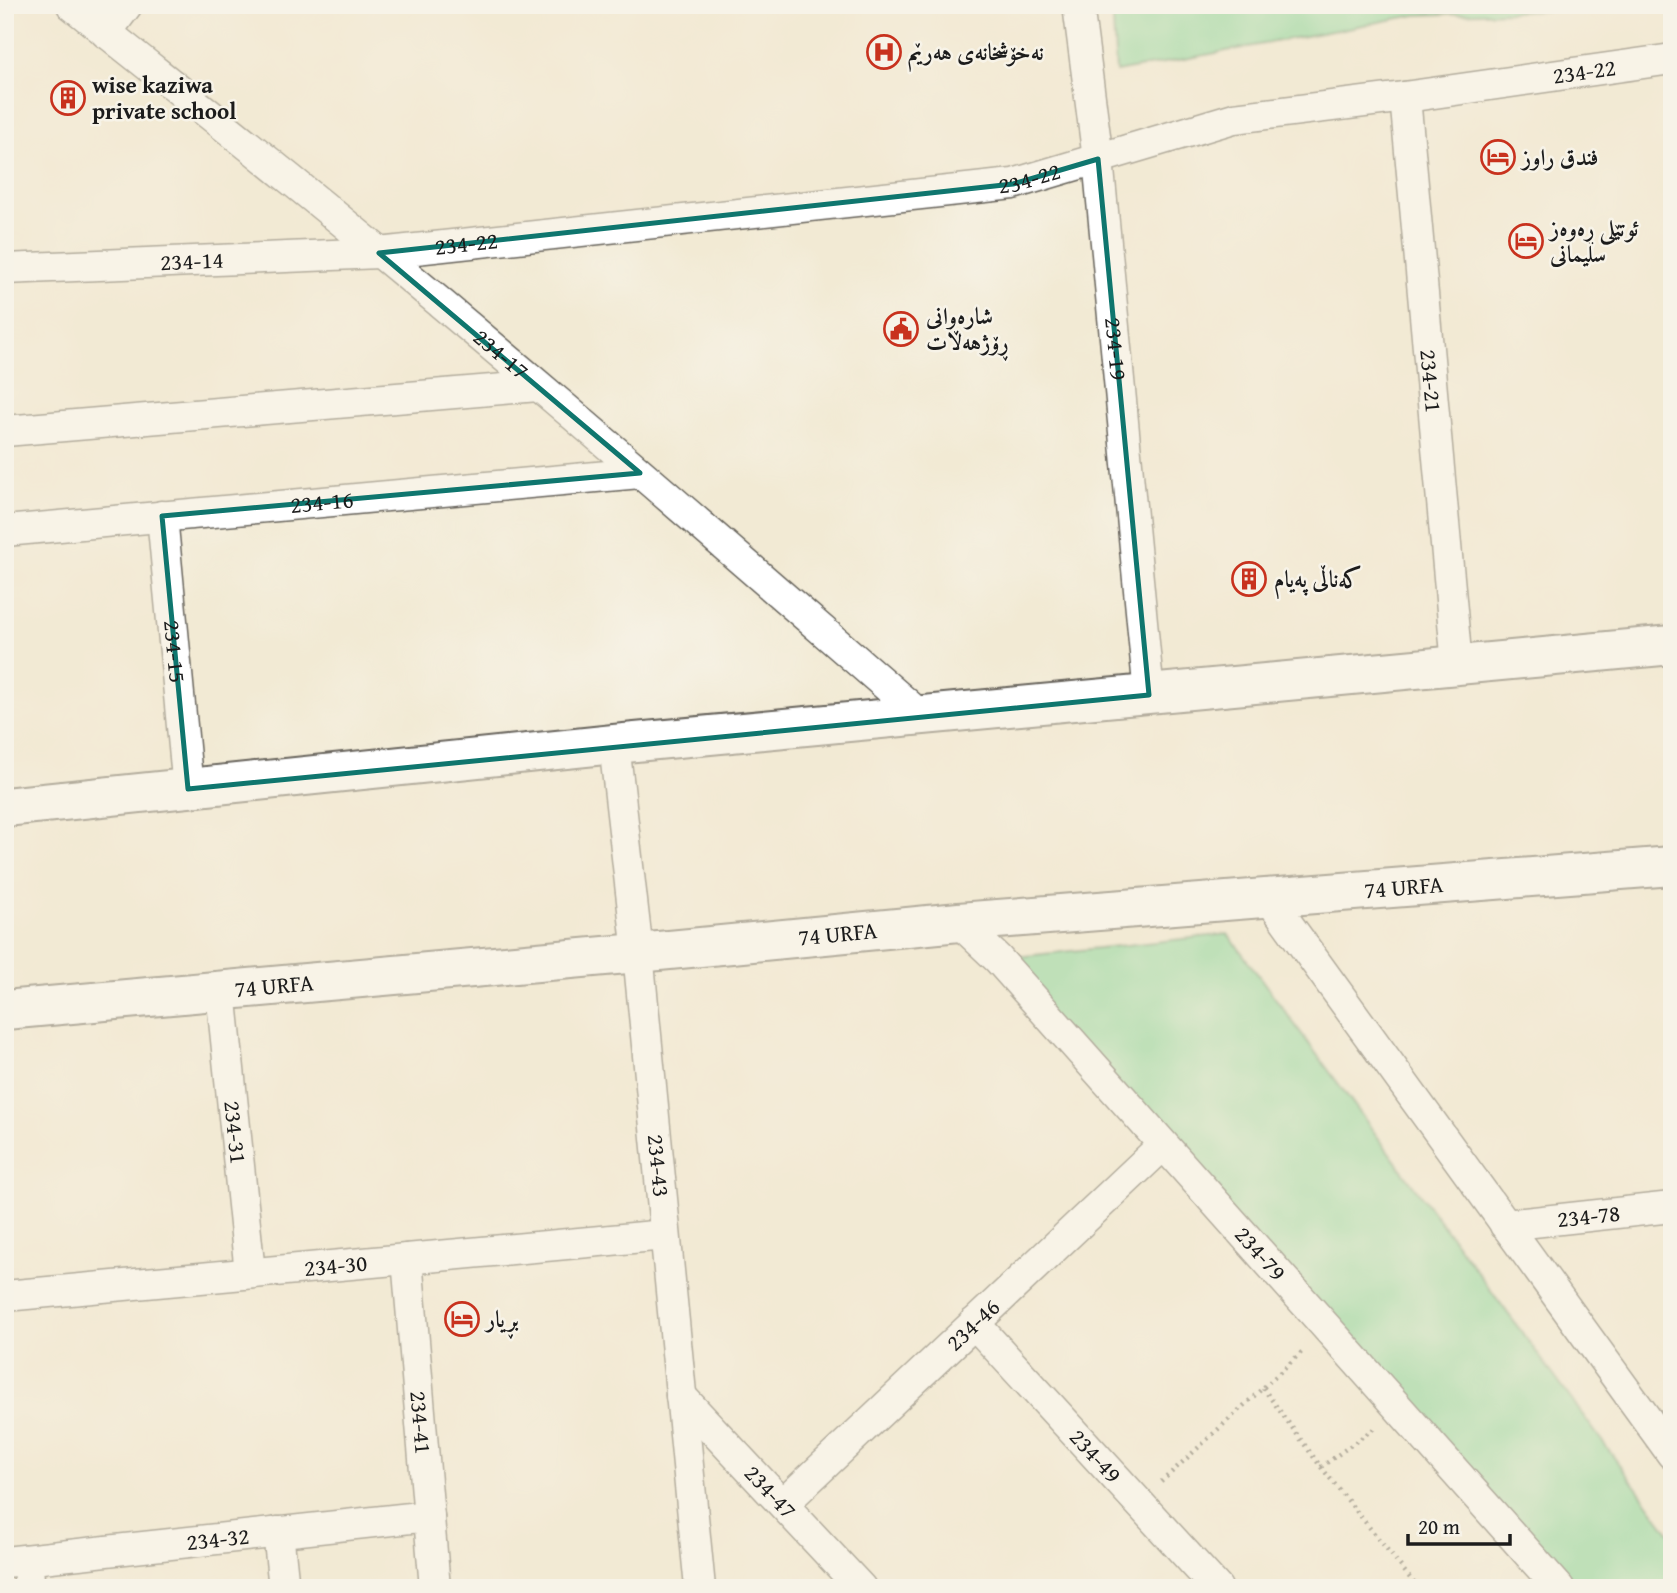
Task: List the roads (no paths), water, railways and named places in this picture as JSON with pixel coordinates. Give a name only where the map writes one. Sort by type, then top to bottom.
[{"type":"street","name":"234-17","points":[[72,5],[286,176],[538,386],[921,716]]},
{"type":"street","points":[[106,33],[127,5]]},
{"type":"street","name":"234-19","points":[[1078,5],[1098,159],[1149,695]]},
{"type":"street","name":"234-22","points":[[379,253],[1013,184],[1234,118],[1672,59]]},
{"type":"street","name":"234-21","points":[[1405,97],[1457,665]]},
{"type":"street","name":"234-14","points":[[5,269],[379,253]]},
{"type":"street","points":[[5,430],[538,386]]},
{"type":"street","name":"234-16","points":[[5,531],[640,473]]},
{"type":"street","name":"234-15","points":[[162,516],[188,789]]},
{"type":"street","points":[[5,807],[614,744],[1672,645]]},
{"type":"street","name":"234-43","points":[[614,744],[638,953],[700,1588]]},
{"type":"street","name":"74 URFA","points":[[5,1010],[959,922],[1672,866]]},
{"type":"street","points":[[1269,898],[1672,1454]]},
{"type":"street","name":"234-79","points":[[959,922],[998,959],[1559,1588]]},
{"type":"street","name":"234-31","points":[[221,991],[250,1273]]},
{"type":"street","name":"234-46","points":[[783,1504],[1163,1145]]},
{"type":"street","name":"234-78","points":[[1505,1225],[1672,1207]]},
{"type":"street","name":"234-30","points":[[5,1296],[665,1235]]},
{"type":"street","name":"234-41","points":[[407,1259],[435,1588]]},
{"type":"street","name":"234-49","points":[[975,1323],[1217,1588]]},
{"type":"street","name":"234-47","points":[[681,1396],[861,1588]]},
{"type":"street","name":"234-32","points":[[21,1570],[278,1532],[429,1516]]},
{"type":"street","points":[[278,1532],[284,1588]]},
{"type":"place","name":"نەخۆشخانەی هەرێم","points":[[884,52]]},
{"type":"place","name":"wise kaziwa private school","points":[[68,98]]},
{"type":"place","name":"فندق راوز","points":[[1498,157]]},
{"type":"place","name":"ئوتێلی ڕەوەز سلیمانی","points":[[1526,241]]},
{"type":"place","name":"شارەوانی ڕۆژهەڵات","points":[[901,329]]},
{"type":"place","name":"کەناڵی پەیام","points":[[1249,579]]},
{"type":"place","name":"بڕیار","points":[[462,1319]]}]
